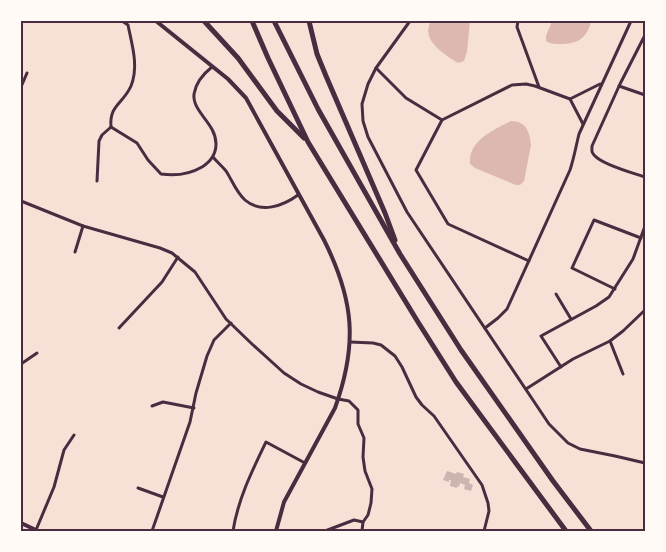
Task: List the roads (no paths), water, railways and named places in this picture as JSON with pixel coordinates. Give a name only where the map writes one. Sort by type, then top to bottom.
[{"type":"highway","points":[[204,21],[238,58],[277,111],[308,142]]},
{"type":"highway","points":[[252,21],[308,142],[456,382],[566,531]]},
{"type":"highway","points":[[274,21],[318,109],[400,254],[461,350],[591,531]]},
{"type":"highway","points":[[309,21],[317,54],[385,213],[400,254]]},
{"type":"street","points":[[111,127],[110,118],[113,111],[128,93],[134,74],[133,47],[128,25],[122,21]]},
{"type":"street","points":[[128,25],[131,21]]},
{"type":"street","points":[[156,21],[228,79],[246,98],[335,263],[348,304],[350,342],[345,378],[335,408],[284,502],[276,531]]},
{"type":"street","points":[[410,21],[376,68],[362,104],[363,121],[368,137],[407,212],[549,424],[568,443],[580,449],[645,463]]},
{"type":"street","points":[[518,21],[517,27],[540,88]]},
{"type":"street","points":[[484,328],[507,309],[570,170],[583,124],[631,21]]},
{"type":"street","points":[[645,35],[592,146],[595,156],[602,161],[645,177]]},
{"type":"street","points":[[111,127],[137,143],[161,174],[178,175],[198,169],[213,157],[216,150],[216,135],[198,109],[194,93],[201,76],[212,67]]},
{"type":"street","points":[[376,68],[406,99],[442,120]]},
{"type":"street","points":[[21,87],[27,73]]},
{"type":"street","points":[[570,99],[602,83]]},
{"type":"street","points":[[529,261],[448,224],[416,170],[442,120],[512,85],[526,84],[570,99],[583,124]]},
{"type":"street","points":[[620,85],[645,95]]},
{"type":"street","points":[[98,181],[99,141],[111,127]]},
{"type":"street","points":[[213,157],[224,168],[244,199],[252,204],[272,208],[289,202],[298,195]]},
{"type":"street","points":[[21,201],[83,226],[160,248],[178,257],[195,272],[226,319],[284,373],[301,384],[349,401],[358,410],[358,424],[364,438],[365,471],[372,489],[371,503],[368,515],[363,522],[362,531]]},
{"type":"street","points":[[615,289],[572,268],[594,220],[641,238]]},
{"type":"street","points":[[75,252],[83,226]]},
{"type":"street","points":[[561,367],[541,336],[609,297],[633,259],[645,226]]},
{"type":"street","points":[[119,328],[156,289],[178,257]]},
{"type":"street","points":[[556,294],[571,319]]},
{"type":"street","points":[[526,390],[573,359],[610,341],[645,310]]},
{"type":"street","points":[[152,531],[190,422],[207,356],[214,340],[231,323]]},
{"type":"street","points":[[610,341],[623,374]]},
{"type":"street","points":[[350,342],[381,345],[395,356],[416,397],[434,416],[482,485],[489,511],[484,531]]},
{"type":"street","points":[[21,364],[37,352]]},
{"type":"street","points":[[152,406],[163,402],[194,408]]},
{"type":"street","points":[[21,523],[37,531],[54,487],[64,450],[74,435]]},
{"type":"street","points":[[233,531],[235,517],[248,478],[266,442],[305,463]]},
{"type":"street","points":[[138,488],[164,497]]},
{"type":"street","points":[[325,531],[354,520],[363,522]]}]
